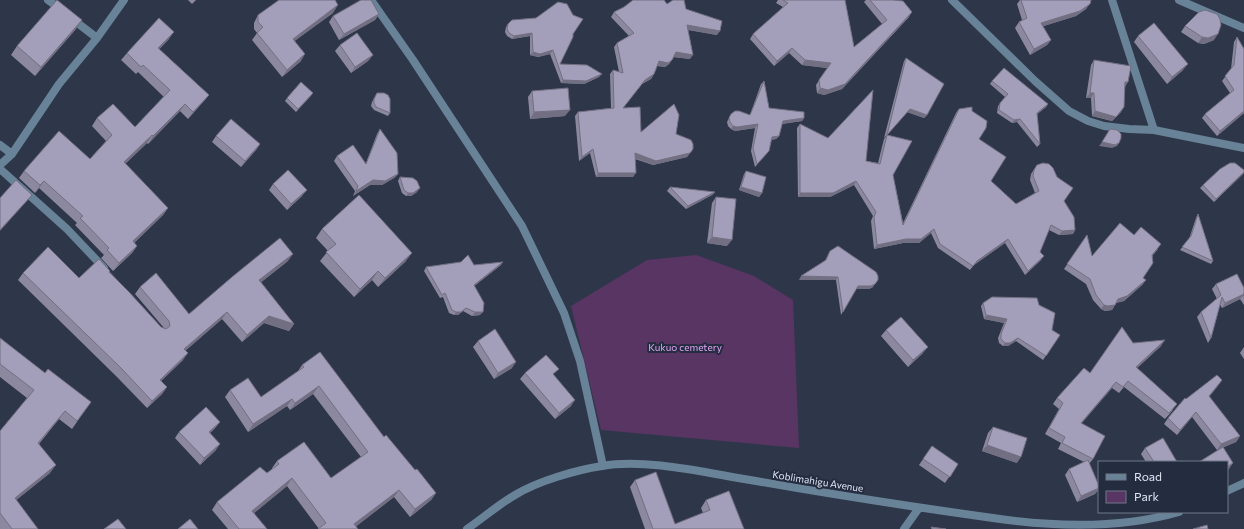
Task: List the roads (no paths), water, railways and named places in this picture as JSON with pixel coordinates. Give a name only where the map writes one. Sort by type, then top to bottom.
[{"type":"street","points":[[48,0],[97,38]]},
{"type":"street","points":[[0,165],[12,154],[59,84],[97,38],[124,0]]},
{"type":"street","points":[[371,0],[413,60],[522,226],[564,313],[580,361],[604,466]]},
{"type":"street","points":[[952,0],[1035,81],[1069,111],[1088,121],[1104,126],[1154,130],[1244,148]]},
{"type":"street","points":[[1112,0],[1154,130]]},
{"type":"street","points":[[1180,0],[1244,28]]},
{"type":"street","points":[[0,145],[12,154]]},
{"type":"street","points":[[0,169],[67,229],[108,272]]},
{"type":"street","name":"Koblimahigu Avenue","points":[[467,529],[516,494],[551,479],[604,466],[631,464],[658,466],[919,508],[1062,527],[1108,526],[1138,523],[1176,513]]},
{"type":"street","points":[[1228,491],[1244,483]]},
{"type":"street","points":[[904,529],[919,508]]},
{"type":"park label","name":"Kukuo cemetery","points":[[685,347]]}]
